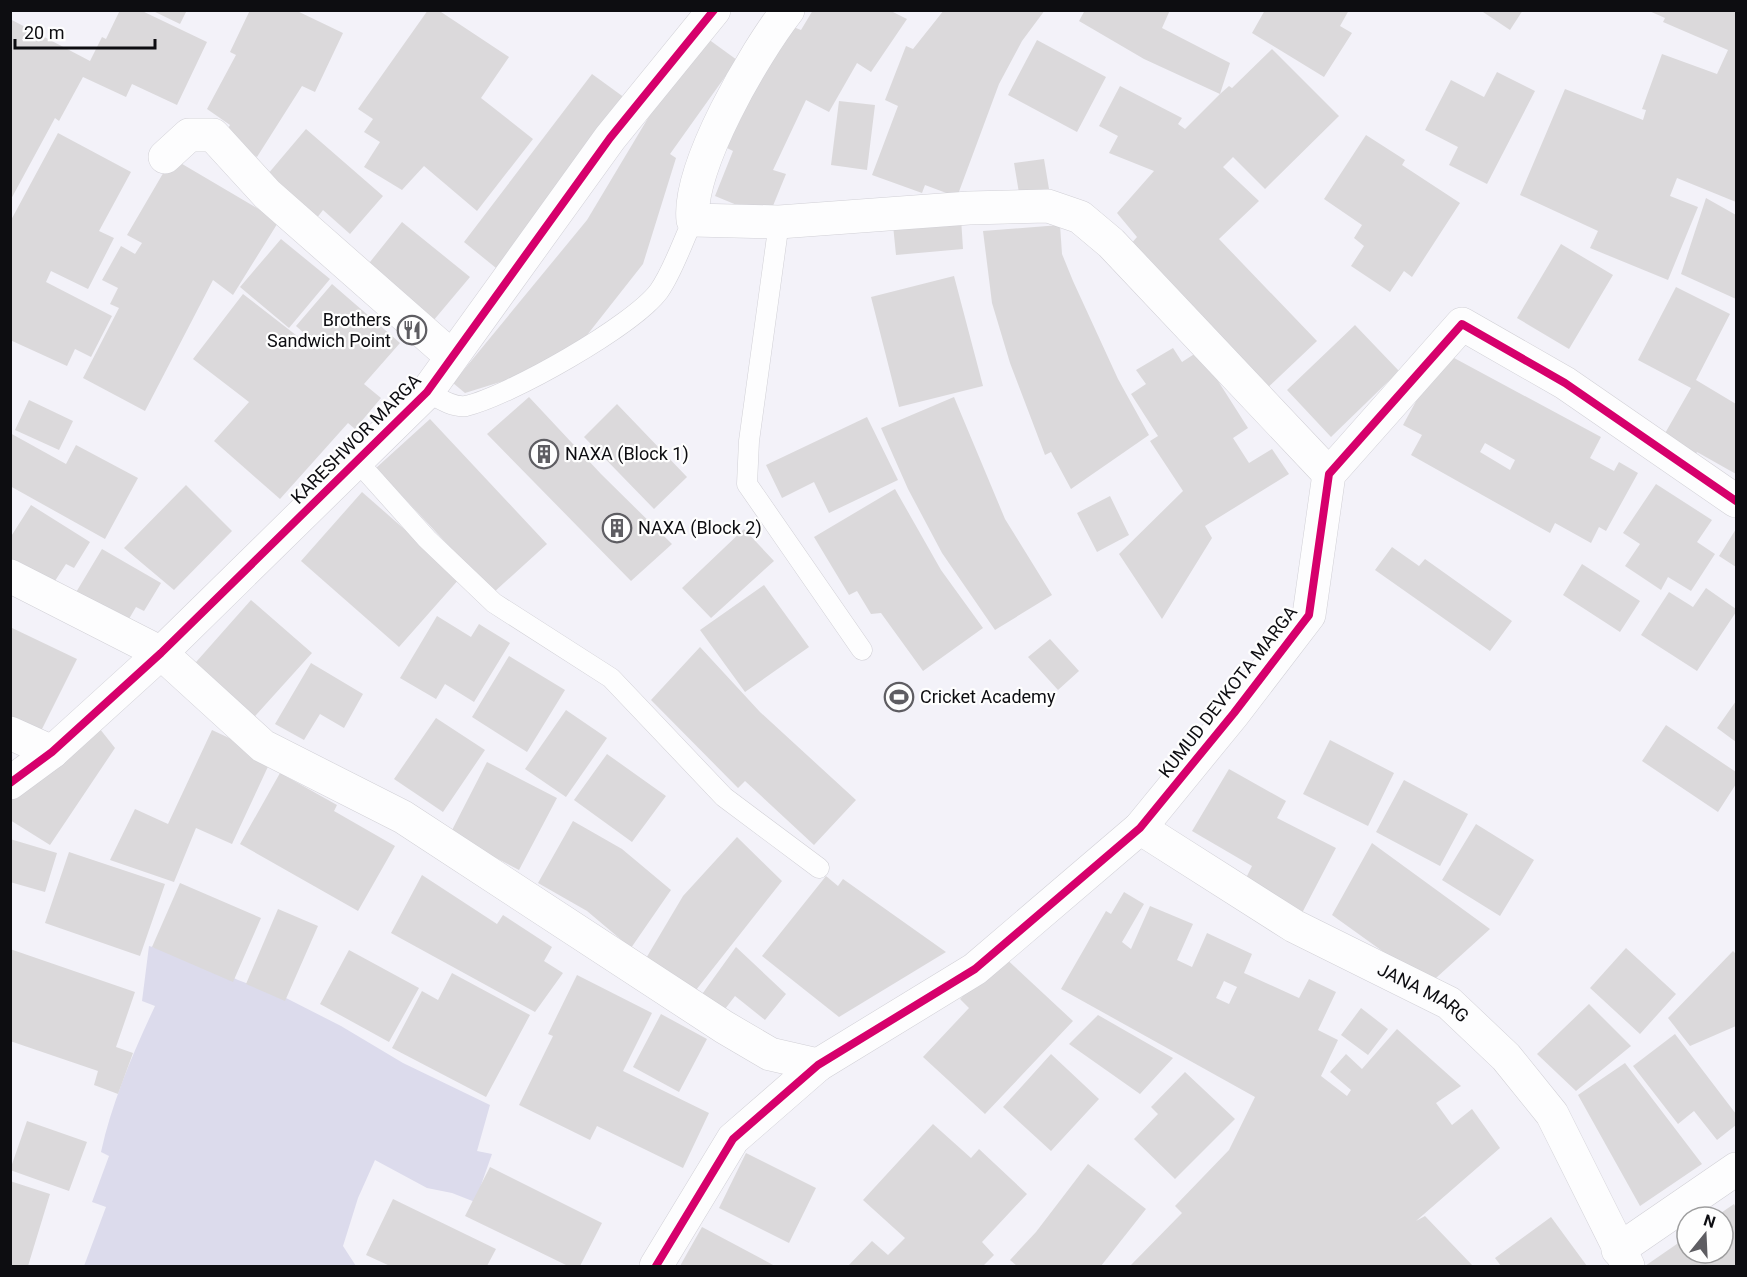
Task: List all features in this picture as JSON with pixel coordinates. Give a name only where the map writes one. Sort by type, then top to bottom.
[{"type":"street","name":"KARESHWOR MARGA","points":[[10,783],[52,752],[161,653],[427,392],[610,138],[714,10]]},
{"type":"street","points":[[788,11],[766,39],[714,135],[691,206],[693,220],[779,222],[969,208],[1048,206],[1080,217],[1111,243],[1329,474],[1462,324],[1565,383],[1737,501]]},
{"type":"street","points":[[165,157],[189,135],[213,135],[267,194],[451,356]]},
{"type":"street","name":"KUMUD DEVKOTA MARGA","points":[[656,1266],[733,1139],[818,1065],[975,969],[1140,828],[1234,713],[1309,615],[1329,474]]},
{"type":"street","points":[[10,576],[161,653],[263,746],[404,817],[733,1032],[770,1054],[818,1065]]},
{"type":"street","points":[[10,734],[52,752]]},
{"type":"street","name":"JANA MARG","points":[[1140,828],[1294,926],[1449,1003],[1506,1057],[1552,1114],[1623,1258]]},
{"type":"street","points":[[1623,1258],[1737,1169]]},
{"type":"lane","points":[[427,392],[444,402],[463,406],[541,375],[633,315],[659,291],[693,220]]},
{"type":"lane","points":[[779,222],[749,441],[747,484],[862,650]]},
{"type":"lane","points":[[357,461],[428,539],[494,603],[611,678],[724,797],[819,868]]},
{"type":"shaded area","points":[[149,946],[192,958],[238,980],[286,998],[341,1026],[403,1063],[490,1105],[477,1151],[492,1154],[475,1202],[452,1193],[427,1188],[375,1160],[358,1198],[343,1246],[356,1266],[84,1266],[106,1207],[92,1202],[109,1156],[101,1152],[106,1133],[124,1078],[155,1006],[142,1001]]},
{"type":"building","points":[[120,10],[140,10],[207,42],[177,105],[132,84],[126,97],[83,77],[59,121],[55,118],[10,201],[10,19],[90,61],[102,37],[106,39]]},
{"type":"building","points":[[151,10],[187,10],[180,24]]},
{"type":"building","points":[[250,10],[295,10],[343,33],[315,92],[302,86],[257,157],[224,135],[230,125],[207,109],[236,55],[230,52]]},
{"type":"building","points":[[428,10],[438,10],[509,57],[481,98],[533,139],[477,211],[424,166],[402,190],[364,167],[380,142],[364,132],[373,119],[358,109]]},
{"type":"building","points":[[813,10],[889,10],[907,19],[871,72],[857,63],[829,112],[806,100],[773,170],[786,174],[768,218],[715,196],[733,151],[725,147],[786,24],[801,30]]},
{"type":"building","points":[[944,10],[1045,10],[1022,41],[999,84],[957,197],[925,185],[922,193],[872,175],[898,106],[885,100],[906,46],[913,49]]},
{"type":"building","points":[[1085,10],[1170,10],[1162,28],[1230,63],[1220,94],[1144,59],[1079,21]]},
{"type":"building","points":[[1265,10],[1349,10],[1340,26],[1352,33],[1324,77],[1252,33]]},
{"type":"building","points":[[1480,10],[1523,10],[1510,30]]},
{"type":"building","points":[[1647,10],[1736,10],[1736,202],[1677,178],[1670,196],[1698,207],[1668,280],[1590,248],[1598,231],[1520,195],[1565,89],[1643,120],[1646,110],[1642,109],[1662,54],[1717,74],[1728,50],[1663,22],[1665,18]]},
{"type":"building","points":[[704,36],[737,60],[670,154],[676,158],[643,264],[580,344],[526,374],[465,393],[453,383],[587,220],[681,63]]},
{"type":"building","points":[[1037,40],[1106,77],[1077,132],[1008,95]]},
{"type":"building","points":[[1272,49],[1339,116],[1265,189],[1233,157],[1223,167],[1259,201],[1219,239],[1317,341],[1263,392],[1130,245],[1137,237],[1117,213],[1154,171],[1109,153],[1118,136],[1099,126],[1120,86],[1182,118],[1178,124],[1185,129],[1229,86],[1232,88]]},
{"type":"building","points":[[1497,72],[1535,91],[1487,184],[1449,165],[1458,147],[1425,130],[1451,80],[1484,97]]},
{"type":"building","points":[[592,74],[625,98],[496,268],[464,242]]},
{"type":"building","points":[[839,101],[875,105],[867,170],[831,165]]},
{"type":"building","points":[[306,129],[383,196],[350,234],[323,210],[313,223],[262,181]]},
{"type":"building","points":[[58,133],[131,172],[99,231],[114,238],[88,289],[51,271],[46,282],[112,316],[91,357],[75,349],[67,366],[10,340],[10,222]]},
{"type":"building","points":[[1366,135],[1405,160],[1402,165],[1460,203],[1412,277],[1404,271],[1390,292],[1351,266],[1364,246],[1354,238],[1362,225],[1324,199]]},
{"type":"building","points":[[172,158],[279,221],[233,295],[213,280],[145,411],[83,378],[119,308],[110,304],[118,288],[102,280],[121,246],[135,254],[142,243],[127,235]]},
{"type":"building","points":[[1044,159],[1049,189],[1019,193],[1014,163]]},
{"type":"building","points":[[1706,198],[1736,215],[1736,299],[1681,274]]},
{"type":"building","points":[[961,218],[963,249],[896,255],[893,225]]},
{"type":"building","points":[[402,222],[470,277],[428,327],[362,272]]},
{"type":"building","points":[[1060,225],[1062,254],[1073,281],[1118,379],[1149,435],[1071,489],[1051,452],[1045,455],[1010,363],[992,303],[983,231]]},
{"type":"building","points":[[281,239],[330,279],[289,328],[240,287]]},
{"type":"building","points":[[1561,244],[1613,275],[1569,349],[1517,318]]},
{"type":"building","points":[[954,276],[983,386],[899,407],[871,297]]},
{"type":"building","points":[[332,284],[400,343],[364,384],[381,398],[355,429],[348,423],[280,499],[214,441],[249,402],[193,359],[243,294],[301,339],[305,334],[296,326]]},
{"type":"building","points":[[1676,287],[1730,314],[1696,380],[1736,404],[1736,474],[1697,452],[1692,461],[1660,442],[1691,388],[1638,360]]},
{"type":"building","points":[[1355,325],[1399,371],[1331,437],[1287,390]]},
{"type":"building","points":[[1173,348],[1182,362],[1199,351],[1248,428],[1233,438],[1249,463],[1272,449],[1289,474],[1205,526],[1212,538],[1162,619],[1119,554],[1183,491],[1150,441],[1158,436],[1131,394],[1146,384],[1136,370]]},
{"type":"building","points":[[1443,352],[1601,437],[1590,458],[1614,471],[1619,462],[1638,473],[1606,531],[1599,527],[1591,543],[1555,523],[1550,533],[1411,455],[1422,435],[1403,425]],"holes":[[[1485,443],[1515,460],[1510,470],[1480,452]]]},
{"type":"building","points":[[529,397],[601,474],[672,544],[631,581],[487,434]]},
{"type":"building","points":[[954,397],[1005,519],[1052,595],[995,630],[942,553],[908,489],[881,428]]},
{"type":"building","points":[[29,400],[73,421],[59,450],[15,430]]},
{"type":"building","points":[[617,404],[687,477],[654,509],[584,437]]},
{"type":"building","points":[[867,417],[898,480],[829,513],[814,482],[782,498],[766,465]]},
{"type":"building","points":[[430,419],[547,544],[493,593],[376,468]]},
{"type":"building","points":[[10,433],[66,464],[76,445],[138,478],[105,539],[10,486]]},
{"type":"building","points":[[1656,484],[1712,520],[1697,542],[1715,554],[1691,591],[1668,577],[1661,590],[1625,566],[1640,544],[1623,533]]},
{"type":"building","points":[[186,485],[232,531],[174,590],[124,548]]},
{"type":"building","points":[[895,489],[941,570],[983,628],[923,671],[881,613],[871,614],[857,591],[849,595],[814,537]]},
{"type":"building","points":[[362,492],[460,578],[399,647],[301,561]]},
{"type":"building","points":[[1110,496],[1129,535],[1097,552],[1077,513]]},
{"type":"building","points":[[31,505],[90,542],[74,568],[66,564],[51,587],[10,562],[10,538]]},
{"type":"building","points":[[744,529],[774,561],[711,618],[682,588]]},
{"type":"building","points":[[1736,529],[1736,567],[1719,556]]},
{"type":"building","points":[[1392,547],[1419,566],[1425,559],[1512,621],[1490,651],[1375,570]]},
{"type":"building","points":[[102,549],[161,583],[144,611],[136,607],[123,629],[72,599]]},
{"type":"building","points":[[1582,564],[1640,601],[1620,632],[1563,595]]},
{"type":"building","points":[[764,585],[809,647],[745,692],[700,630]]},
{"type":"building","points":[[1706,588],[1736,609],[1736,612],[1697,671],[1641,635],[1669,592],[1693,607]]},
{"type":"building","points":[[251,600],[312,653],[248,724],[189,670]]},
{"type":"building","points":[[437,616],[471,637],[479,624],[510,643],[474,702],[445,684],[436,699],[400,678]]},
{"type":"building","points":[[10,627],[77,659],[39,735],[10,721]]},
{"type":"building","points":[[1050,639],[1079,671],[1058,690],[1028,657]]},
{"type":"building","points":[[700,647],[760,712],[856,800],[814,845],[745,781],[738,788],[651,700]]},
{"type":"building","points":[[509,656],[565,690],[527,752],[472,717]]},
{"type":"building","points":[[311,663],[363,694],[344,728],[320,714],[304,740],[275,724]]},
{"type":"building","points":[[1736,701],[1736,742],[1717,728]]},
{"type":"building","points":[[566,710],[607,738],[566,797],[525,769]]},
{"type":"building","points":[[436,718],[485,750],[443,812],[394,779]]},
{"type":"building","points":[[96,724],[115,748],[50,845],[10,820],[10,797]]},
{"type":"building","points":[[1666,725],[1736,772],[1736,784],[1718,812],[1642,761]]},
{"type":"building","points":[[212,730],[272,758],[232,844],[196,828],[174,882],[110,860],[135,809],[168,824]]},
{"type":"building","points":[[1330,740],[1394,773],[1368,826],[1303,794]]},
{"type":"building","points":[[607,754],[666,796],[632,842],[574,800]]},
{"type":"building","points":[[487,762],[557,798],[519,870],[450,834]]},
{"type":"building","points":[[1229,769],[1286,801],[1277,818],[1336,848],[1302,913],[1244,882],[1252,866],[1192,831]]},
{"type":"building","points":[[280,773],[337,805],[334,811],[395,846],[358,911],[240,844]]},
{"type":"building","points":[[1404,780],[1468,814],[1440,866],[1376,832]]},
{"type":"building","points":[[573,821],[622,849],[671,890],[631,948],[587,911],[538,883]]},
{"type":"building","points":[[1476,824],[1534,860],[1500,916],[1442,880]]},
{"type":"building","points":[[737,837],[782,881],[696,990],[645,960],[683,896]]},
{"type":"building","points":[[10,839],[57,853],[45,892],[10,882]]},
{"type":"building","points":[[1372,843],[1490,929],[1436,978],[1399,963],[1332,915]]},
{"type":"building","points":[[69,852],[165,884],[140,956],[45,923]]},
{"type":"building","points":[[422,875],[497,924],[503,915],[552,947],[544,961],[563,973],[535,1012],[391,933]]},
{"type":"building","points":[[826,876],[838,886],[843,879],[946,952],[839,1017],[762,956]]},
{"type":"building","points":[[180,883],[261,918],[233,982],[152,947]]},
{"type":"building","points":[[1124,892],[1144,904],[1122,942],[1131,949],[1150,906],[1193,924],[1177,960],[1192,967],[1207,933],[1252,954],[1244,973],[1299,998],[1309,979],[1336,992],[1318,1030],[1338,1040],[1321,1076],[1347,1096],[1351,1090],[1330,1072],[1346,1054],[1362,1069],[1397,1029],[1461,1086],[1436,1103],[1452,1125],[1472,1109],[1500,1148],[1416,1221],[1425,1216],[1473,1266],[1130,1266],[1182,1213],[1175,1206],[1229,1150],[1255,1097],[1061,989],[1106,911],[1111,914]],"holes":[[[1224,981],[1237,987],[1229,1004],[1216,998]]]},
{"type":"building","points":[[278,909],[318,926],[285,1001],[246,984]]},
{"type":"building","points":[[736,947],[786,994],[765,1020],[735,996],[722,1013],[700,997]]},
{"type":"building","points":[[1626,948],[1676,994],[1640,1034],[1590,988]]},
{"type":"building","points":[[10,949],[135,992],[116,1047],[133,1053],[118,1094],[94,1085],[98,1071],[10,1041]]},
{"type":"building","points":[[349,950],[419,988],[389,1042],[320,1004]]},
{"type":"building","points":[[1733,951],[1736,954],[1736,1026],[1690,1046],[1668,1018]]},
{"type":"building","points":[[1002,955],[1073,1021],[985,1114],[923,1057],[969,1008],[960,999]]},
{"type":"building","points":[[452,973],[530,1015],[486,1097],[392,1048],[422,991],[438,1000]]},
{"type":"building","points":[[577,975],[652,1013],[623,1071],[709,1113],[683,1168],[597,1126],[590,1140],[519,1105],[553,1036],[548,1034]]},
{"type":"building","points":[[1589,1004],[1631,1046],[1576,1091],[1537,1054]]},
{"type":"building","points":[[1361,1008],[1388,1029],[1368,1055],[1341,1035]]},
{"type":"building","points":[[661,1014],[707,1039],[679,1092],[633,1067]]},
{"type":"building","points":[[1098,1015],[1173,1058],[1140,1094],[1069,1044]]},
{"type":"building","points":[[1675,1034],[1736,1114],[1736,1125],[1717,1140],[1694,1111],[1678,1124],[1633,1066]]},
{"type":"building","points":[[1051,1054],[1099,1099],[1051,1151],[1003,1107]]},
{"type":"building","points":[[1625,1063],[1702,1164],[1640,1206],[1578,1095]]},
{"type":"building","points":[[1185,1072],[1235,1119],[1175,1179],[1134,1139],[1158,1114],[1151,1107]]},
{"type":"building","points":[[27,1121],[87,1142],[69,1191],[10,1170]]},
{"type":"building","points":[[933,1124],[971,1158],[979,1149],[1027,1194],[982,1242],[994,1255],[983,1266],[848,1266],[872,1241],[888,1255],[905,1238],[863,1200]]},
{"type":"building","points":[[746,1153],[816,1188],[789,1243],[719,1208]]},
{"type":"building","points":[[1088,1164],[1146,1209],[1101,1266],[1017,1266],[1010,1260],[1036,1232]]},
{"type":"building","points":[[490,1167],[602,1223],[580,1266],[568,1266],[465,1216]]},
{"type":"building","points":[[10,1181],[50,1194],[28,1266],[10,1266]]},
{"type":"building","points":[[393,1199],[496,1249],[487,1266],[390,1266],[366,1255]]},
{"type":"building","points":[[1735,1206],[1736,1266],[1645,1266],[1675,1245],[1675,1265],[1735,1265]]},
{"type":"building","points":[[1551,1217],[1587,1266],[1501,1266],[1495,1258]]},
{"type":"building","points":[[702,1227],[775,1266],[680,1266]]},
{"type":"cycle path","points":[[10,783],[52,752],[161,653],[427,392],[610,138],[714,10]]},
{"type":"cycle path","points":[[656,1266],[733,1139],[818,1065],[975,969],[1140,828],[1234,713],[1309,615],[1329,474],[1462,324],[1565,383],[1736,501]]},
{"type":"place","name":"Brothers Sandwich Point","points":[[412,330]]},
{"type":"place","name":"NAXA (Block 1)","points":[[544,454]]},
{"type":"place","name":"NAXA (Block 2)","points":[[617,528]]},
{"type":"place","name":"Cricket Academy","points":[[899,697]]}]
